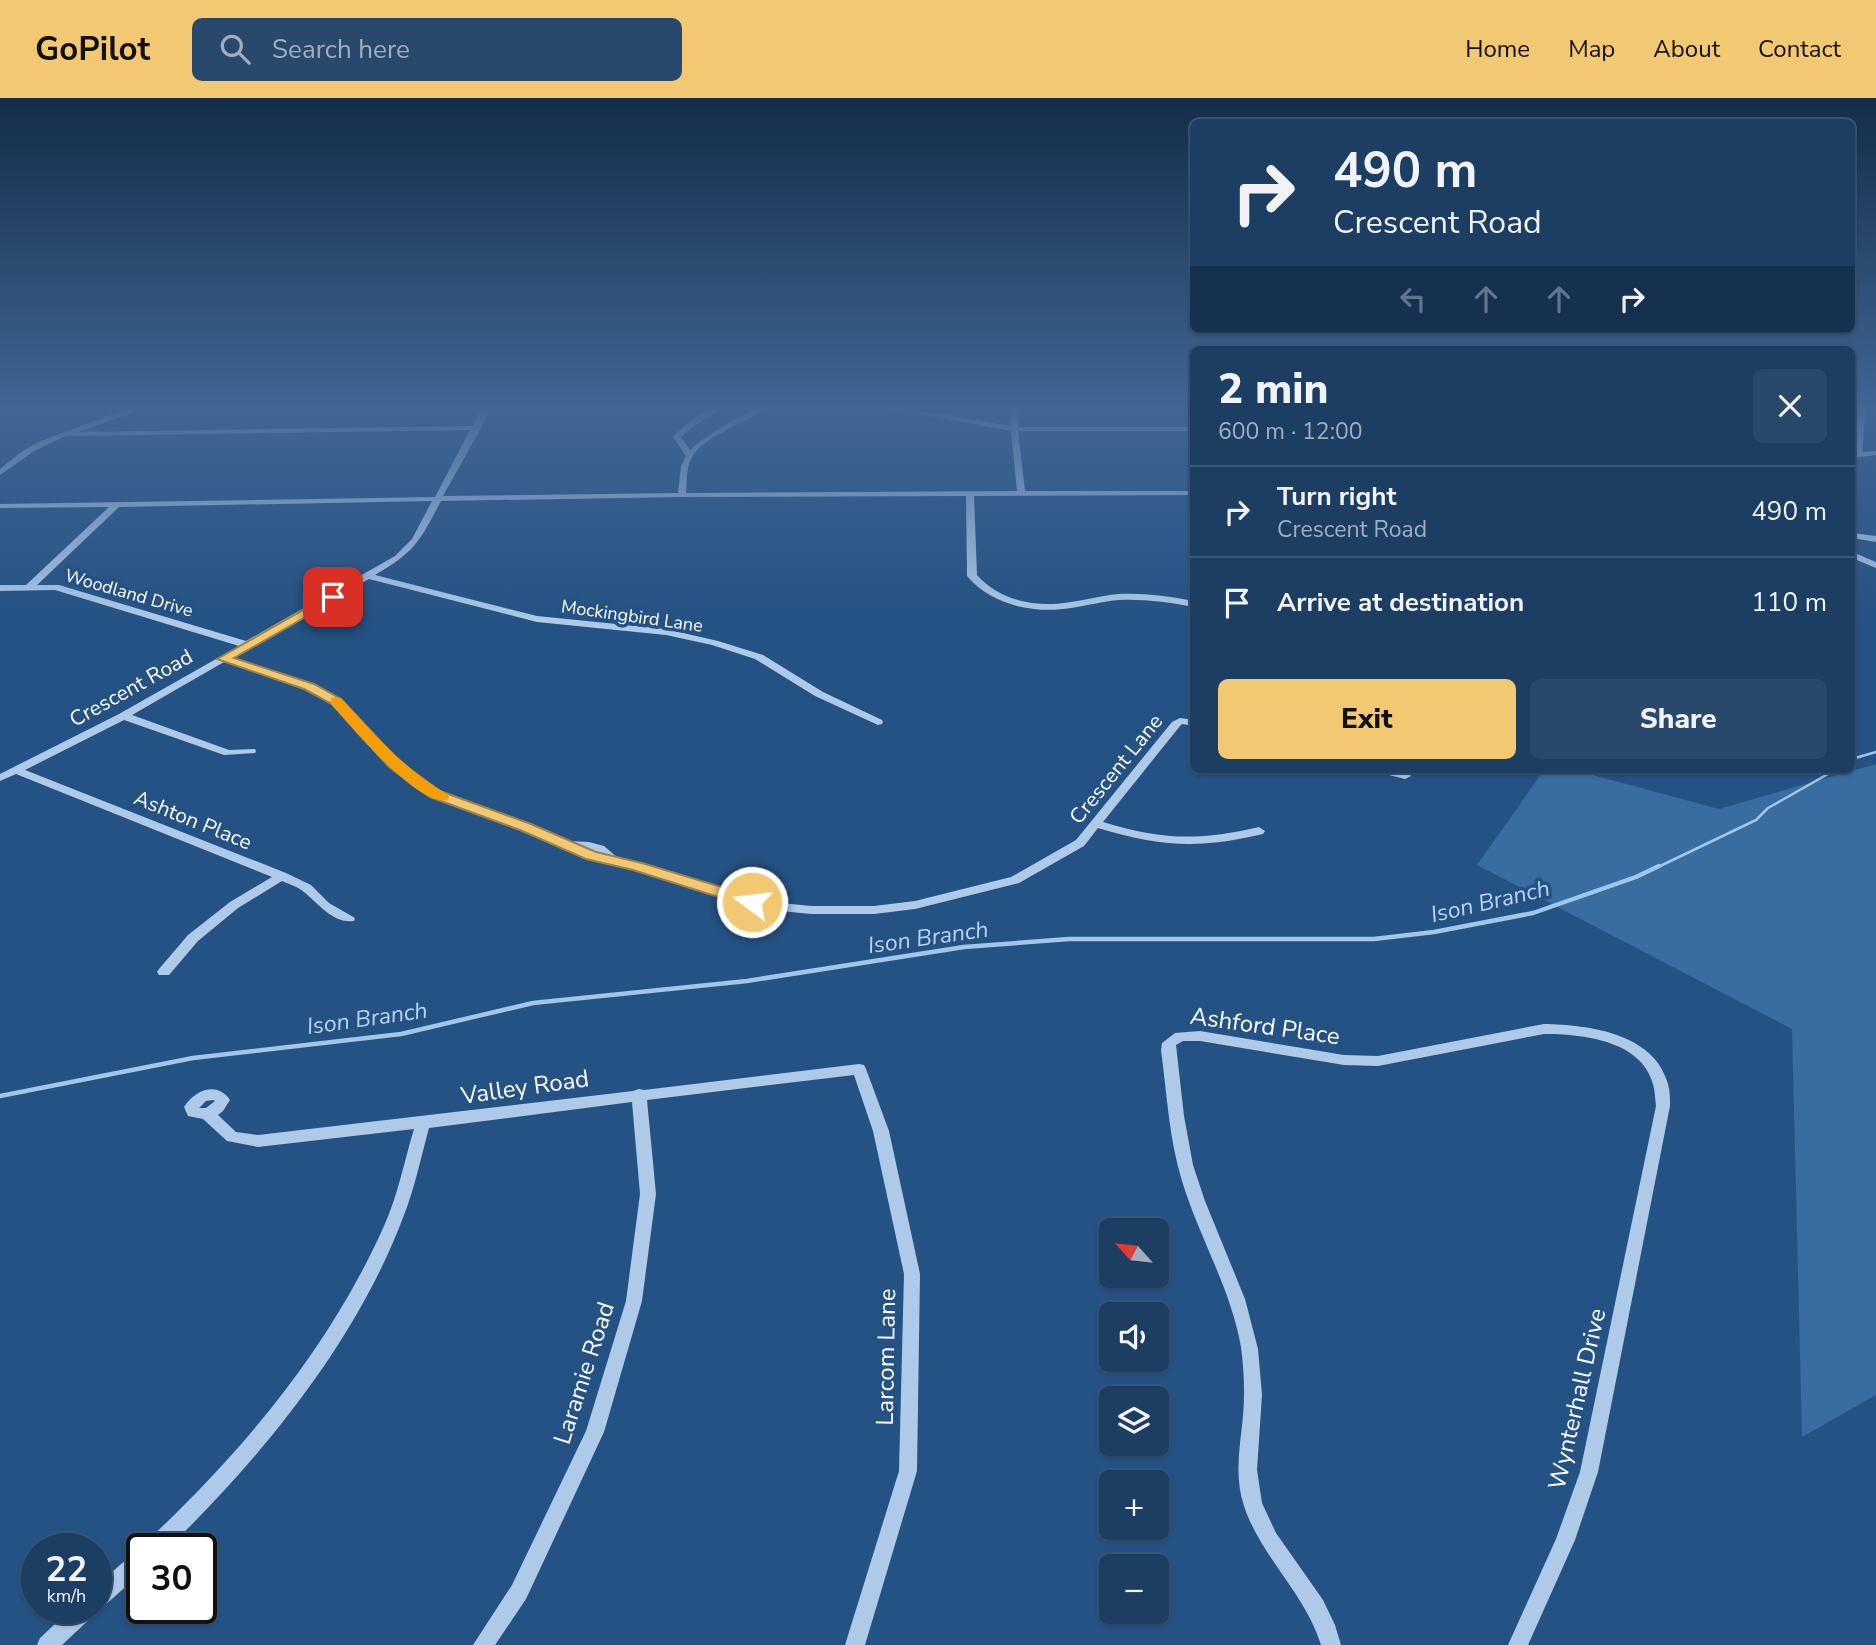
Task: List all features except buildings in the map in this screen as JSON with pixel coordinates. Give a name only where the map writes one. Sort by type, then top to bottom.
[{"type":"street","name":"Crescent Road","points":[[0,778],[123,716],[398,558],[416,540],[450,478]]},
{"type":"street","points":[[682,495],[685,478]]},
{"type":"street","points":[[1019,478],[1021,493]]},
{"type":"street","points":[[970,493],[972,576],[984,589],[1003,599],[1031,606],[1067,606],[1116,597],[1144,596],[1190,603]]},
{"type":"street","points":[[0,506],[682,495],[1190,493]]},
{"type":"street","points":[[29,587],[116,505]]},
{"type":"street","points":[[1855,536],[1876,539]]},
{"type":"street","points":[[1855,556],[1876,565]]},
{"type":"street","name":"Mockingbird Lane","points":[[369,576],[537,619],[666,632],[715,643],[759,657],[819,694],[878,722]]},
{"type":"street","name":"Woodland Drive","points":[[0,588],[56,587],[247,645]]},
{"type":"street","name":"Crescent Lane","points":[[218,661],[242,671],[268,674],[309,686],[337,702],[394,764],[435,794],[567,844],[598,847],[606,850],[612,860],[734,898],[771,906],[811,910],[874,910],[928,902],[1015,880],[1080,843],[1176,724],[1180,721],[1190,722]]},
{"type":"street","points":[[123,716],[228,753],[251,751]]},
{"type":"street","name":"Ashton Place","points":[[16,770],[282,876],[307,888],[325,906],[349,918]]},
{"type":"street","points":[[1393,773],[1405,776]]},
{"type":"street","points":[[1097,824],[1167,843],[1223,841],[1259,831]]},
{"type":"street","points":[[164,972],[193,938],[234,905],[282,876]]},
{"type":"street","name":"Ashford Place","points":[[1331,1645],[1307,1589],[1268,1536],[1257,1517],[1252,1501],[1247,1462],[1253,1384],[1248,1337],[1189,1179],[1181,1145],[1169,1043],[1180,1036],[1189,1035],[1344,1060],[1378,1061],[1544,1029],[1569,1028],[1610,1037],[1634,1050],[1648,1062],[1662,1082],[1664,1092],[1641,1223]]},
{"type":"street","name":"Valley Road","points":[[207,1114],[232,1137],[258,1141],[424,1124],[639,1094],[859,1069]]},
{"type":"street","name":"Larcom Lane","points":[[855,1645],[908,1471],[912,1274],[881,1131],[859,1069]]},
{"type":"street","name":"Laramie Road","points":[[483,1645],[519,1592],[594,1432],[634,1301],[648,1194],[639,1094]]},
{"type":"street","points":[[169,1533],[266,1434],[337,1335],[393,1224],[424,1124]]},
{"type":"street","name":"Wynterhall Drive","points":[[1518,1645],[1565,1540],[1589,1472],[1641,1223]]},
{"type":"street","points":[[112,1586],[126,1573]]},
{"type":"street","points":[[47,1645],[70,1624]]},
{"type":"shaded area","points":[[1876,764],[1876,1395],[1802,1437],[1792,1029],[1477,865],[1542,773],[1585,773],[1719,809],[1845,773],[1855,773],[1855,770]]},
{"type":"waterway","name":"Ison Branch","points":[[1855,758],[1876,752]]},
{"type":"waterway","name":"Ison Branch","points":[[1656,868],[1756,820],[1768,808],[1830,773]]},
{"type":"waterway","name":"Ison Branch","points":[[0,1096],[193,1058],[401,1034],[533,1003],[747,981],[964,947],[1069,939],[1374,939],[1434,932],[1533,913],[1636,877],[1659,866]]},
{"type":"slow traffic","points":[[336,701],[394,764],[413,780],[442,797]]},
{"type":"route","points":[[333,597],[223,659],[309,686],[337,702],[394,764],[435,794],[526,827],[591,856],[637,866],[752,902]]}]
